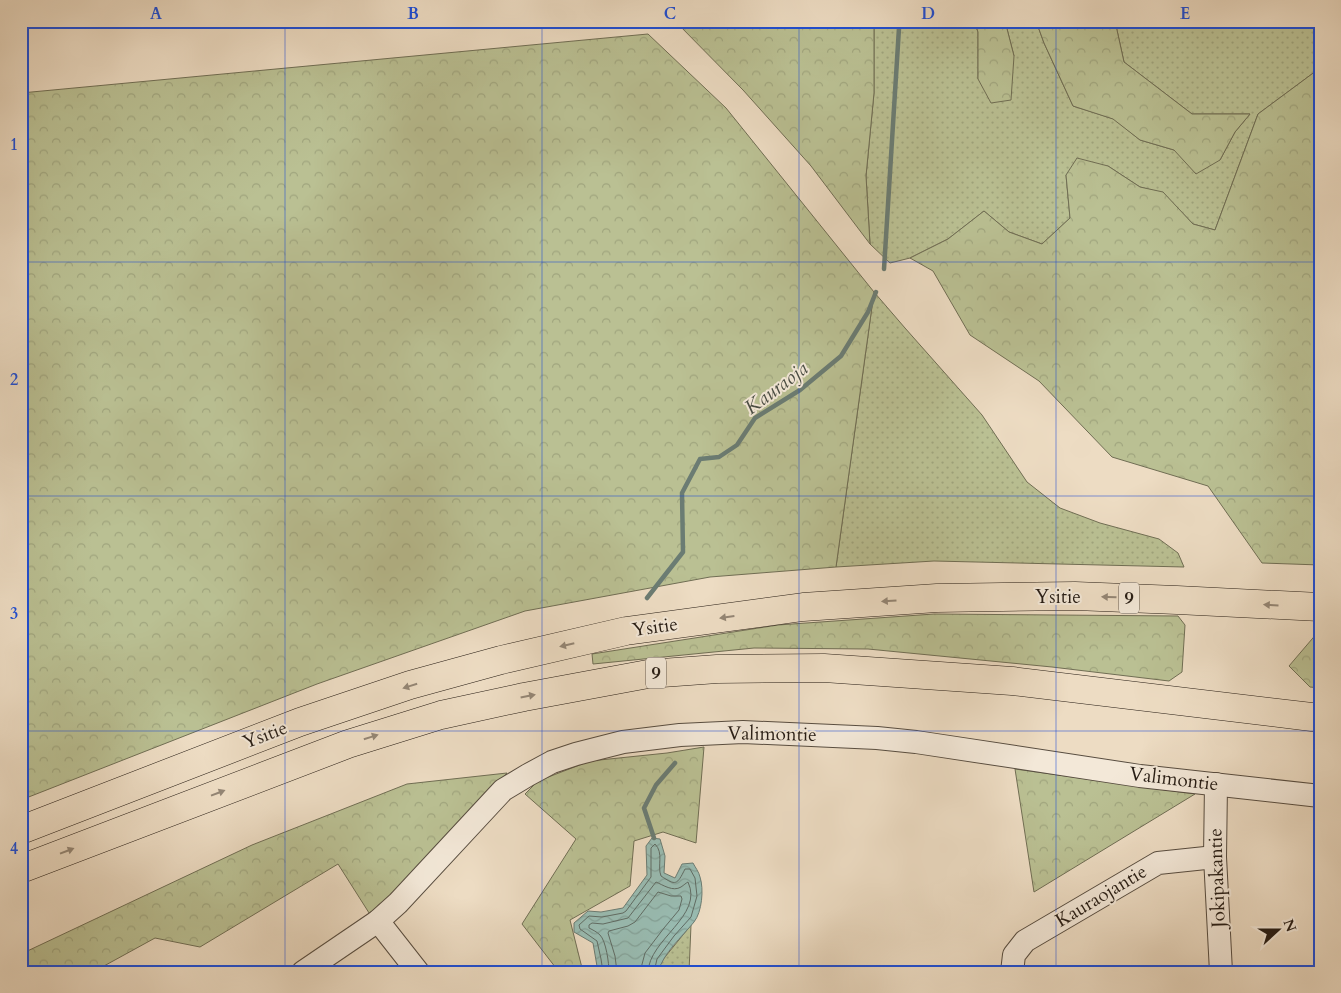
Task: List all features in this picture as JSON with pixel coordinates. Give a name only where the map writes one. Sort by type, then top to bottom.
[{"type":"highway","name":"Ysitie","points":[[21,830],[300,722],[410,685],[501,660],[626,631],[803,607],[937,598],[1075,596],[1320,608]]},
{"type":"highway","name":"Ysitie","points":[[21,869],[348,744],[441,715],[524,697],[648,674],[717,668],[834,668],[1012,681],[1320,718]]},
{"type":"street","name":"Valimontie","points":[[303,972],[378,921],[398,903],[503,790],[552,762],[623,742],[680,735],[743,732],[877,738],[916,742],[1140,776],[1320,796]]},
{"type":"street","name":"Jokipakantie","points":[[1216,784],[1215,858],[1221,972]]},
{"type":"street","name":"Kauraojantie","points":[[1012,972],[1014,955],[1025,941],[1158,863],[1215,858]]},
{"type":"street","points":[[378,921],[418,972]]},
{"type":"green space","points":[[675,21],[874,21],[874,93],[866,176],[870,244],[811,166],[743,90]]},
{"type":"green space","points":[[874,21],[974,21],[978,32],[978,79],[1014,56],[1005,21],[1036,21],[1073,106],[1114,119],[1140,140],[1220,160],[1235,132],[1250,114],[1192,114],[1124,62],[1115,21],[1320,21],[1320,68],[1258,114],[1215,230],[1193,224],[1163,193],[1140,187],[1108,166],[1066,175],[1070,218],[1042,244],[1009,232],[984,211],[948,239],[910,258],[890,263],[870,244],[866,176],[874,93]]},
{"type":"green space","points":[[974,21],[1005,21],[1014,56],[1011,100],[991,103],[978,79],[978,32]]},
{"type":"green space","points":[[1036,21],[1115,21],[1124,62],[1192,114],[1250,114],[1235,132],[1220,160],[1196,174],[1174,150],[1140,140],[1113,119],[1073,106]]},
{"type":"green space","points":[[648,34],[726,108],[874,292],[836,567],[710,577],[525,611],[317,684],[21,800],[21,93]]},
{"type":"green space","points":[[1320,68],[1320,565],[1262,563],[1208,486],[1112,457],[1039,381],[970,335],[933,271],[910,258],[948,239],[984,211],[1009,232],[1042,244],[1070,218],[1066,175],[1077,158],[1108,166],[1140,187],[1163,192],[1193,224],[1215,230],[1258,114]]},
{"type":"green space","points":[[874,292],[982,415],[1027,482],[1060,508],[1100,523],[1159,539],[1178,553],[1184,567],[934,561],[836,567]]},
{"type":"green space","points":[[934,614],[1178,616],[1185,625],[1182,672],[1169,681],[1052,667],[868,649],[754,648],[593,664],[592,654],[778,625]]},
{"type":"green space","points":[[1320,632],[1320,688],[1310,687],[1289,666]]},
{"type":"green space","points":[[704,747],[696,843],[663,832],[634,841],[630,886],[570,920],[583,972],[559,972],[522,924],[576,839],[525,794],[538,781],[590,761]]},
{"type":"green space","points":[[1015,769],[1195,794],[1034,892]]},
{"type":"green space","points":[[507,773],[371,916],[338,864],[200,947],[155,938],[93,972],[21,972],[21,954],[252,845],[407,784]]},
{"type":"green space","points":[[691,925],[689,972],[658,972],[661,962]]},
{"type":"water","points":[[652,838],[660,839],[665,856],[664,873],[675,878],[682,864],[693,863],[699,873],[702,900],[697,918],[664,958],[658,972],[598,972],[593,943],[574,932],[574,923],[588,911],[601,912],[623,908],[647,875],[646,846]]},
{"type":"waterway","name":"Kauraoja","points":[[884,269],[900,21]]},
{"type":"waterway","name":"Kauraoja","points":[[647,598],[683,552],[682,493],[700,459],[719,457],[737,445],[755,418],[800,390],[841,356],[868,312],[876,292]]},
{"type":"waterway","name":"Kauraoja","points":[[654,838],[644,808],[656,785],[675,763]]}]
